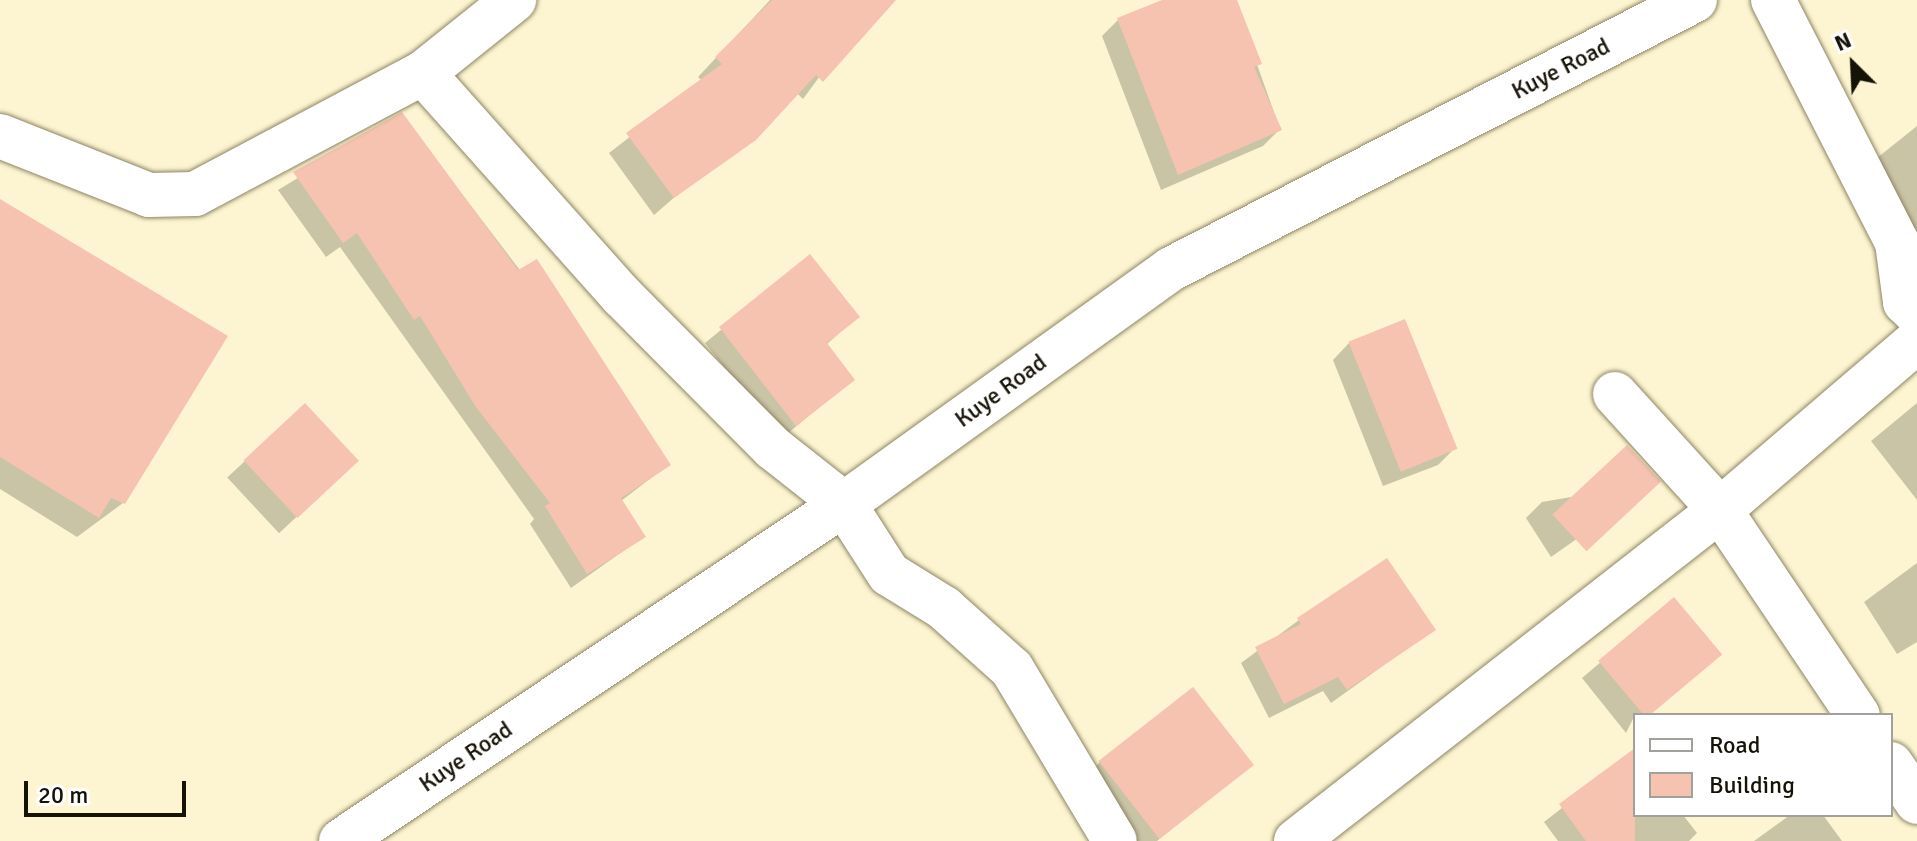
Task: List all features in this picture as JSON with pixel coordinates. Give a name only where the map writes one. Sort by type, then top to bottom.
[{"type":"street","points":[[0,136],[149,195],[195,194],[423,73],[514,0]]},
{"type":"street","name":"Kuye Road","points":[[341,841],[844,504],[1171,269],[1695,0]]},
{"type":"street","points":[[1773,0],[1897,242],[1905,302],[1917,314]]},
{"type":"street","points":[[423,73],[622,296],[773,448],[844,504],[889,574],[944,608],[1012,669],[1115,841]]},
{"type":"street","points":[[1296,841],[1720,510],[1917,341]]},
{"type":"street","points":[[1615,394],[1720,510],[1857,713]]},
{"type":"street","points":[[1893,767],[1917,802]]},
{"type":"building","points":[[772,0],[896,0],[823,82],[816,75],[756,140],[674,198],[626,133],[722,64],[715,57]]},
{"type":"building","points":[[1162,0],[1237,0],[1262,64],[1254,67],[1282,130],[1178,175],[1117,18]]},
{"type":"building","points":[[402,112],[518,270],[537,259],[671,465],[621,498],[646,537],[587,574],[545,506],[550,503],[476,407],[420,316],[414,320],[357,233],[343,243],[293,172]]},
{"type":"building","points":[[0,199],[228,336],[125,504],[111,498],[99,518],[0,457]]},
{"type":"building","points":[[810,254],[860,317],[827,343],[855,380],[796,426],[719,327]]},
{"type":"building","points":[[1405,319],[1457,449],[1401,472],[1348,342]]},
{"type":"building","points":[[305,403],[359,461],[297,518],[244,460]]},
{"type":"building","points":[[1627,445],[1661,482],[1587,551],[1552,515]]},
{"type":"building","points":[[1387,558],[1436,630],[1347,690],[1338,677],[1284,704],[1255,647],[1301,624],[1297,618]]},
{"type":"building","points":[[1674,597],[1722,654],[1652,713],[1642,713],[1598,661]]},
{"type":"building","points":[[1193,687],[1254,765],[1159,839],[1098,761]]},
{"type":"building","points":[[1633,749],[1635,841],[1586,841],[1559,804]]}]
